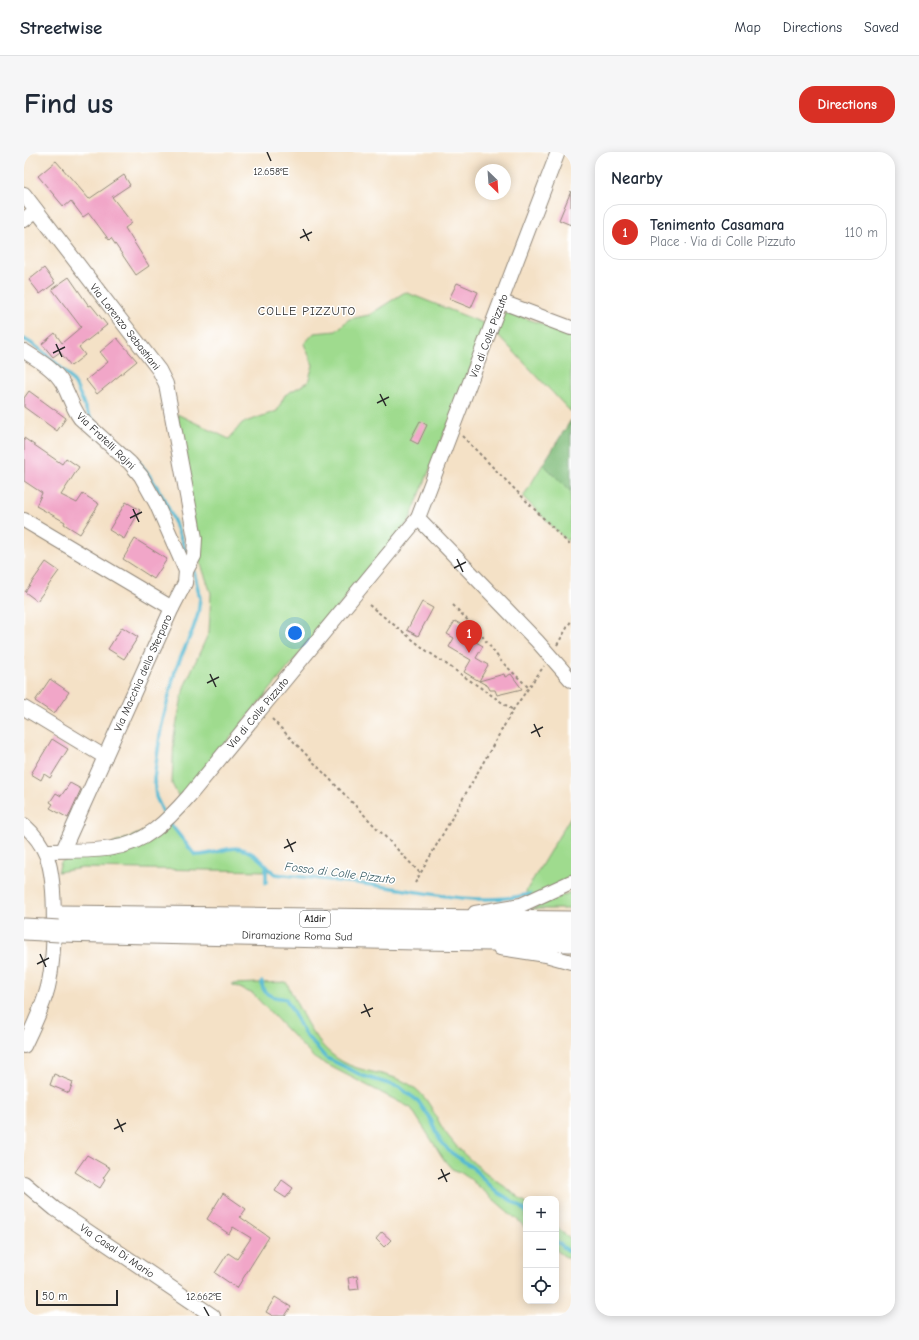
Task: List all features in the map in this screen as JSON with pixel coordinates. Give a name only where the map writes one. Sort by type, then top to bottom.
[{"type":"highway","name":"Diramazione Roma Sud","points":[[414,930],[571,922]]},
{"type":"highway","name":"Diramazione Roma Sud","points":[[42,923],[414,930],[571,941]]},
{"type":"street","name":"Via di Colle Pizzuto","points":[[45,851],[102,849],[125,845],[143,837],[166,820],[194,790],[418,518],[454,428],[558,152]]},
{"type":"street","name":"Via Lorenzo Sebastiani","points":[[24,194],[159,370],[166,384],[195,538],[194,556],[186,571]]},
{"type":"street","points":[[24,220],[36,210]]},
{"type":"street","points":[[502,302],[571,328]]},
{"type":"street","name":"Via Fratelli Rojni","points":[[24,351],[44,364],[57,375],[80,418],[130,463],[141,476],[156,503],[186,571]]},
{"type":"street","points":[[418,518],[533,637],[571,680]]},
{"type":"street","name":"Via Macchia dello Sterparo","points":[[24,520],[172,608],[63,850]]},
{"type":"street","points":[[172,608],[184,587],[186,571]]},
{"type":"street","points":[[24,708],[106,757]]},
{"type":"street","points":[[24,825],[39,841],[45,851],[51,872],[52,946],[50,975],[42,1007],[24,1046]]},
{"type":"street","points":[[414,930],[512,907],[571,882]]},
{"type":"street","points":[[414,930],[495,947],[546,955],[571,962]]},
{"type":"street","name":"Via Casal Di Mario","points":[[24,1183],[55,1209],[213,1316]]},
{"type":"path","points":[[454,428],[571,546]]},
{"type":"path","points":[[369,605],[427,651],[513,710]]},
{"type":"path","points":[[453,605],[480,633],[501,661],[529,688]]},
{"type":"path","points":[[555,647],[571,620]]},
{"type":"path","points":[[415,883],[513,710],[541,672]]},
{"type":"path","points":[[272,719],[420,873]]},
{"type":"green space","points":[[405,292],[488,325],[409,521],[180,799],[172,784],[174,736],[184,687],[209,632],[211,593],[199,559],[177,414],[229,439],[242,423],[277,411],[285,395],[308,382],[313,365],[304,344],[314,333],[336,331],[349,319],[369,315]]},
{"type":"green space","points":[[505,311],[571,334],[571,412],[497,334]]},
{"type":"green space","points":[[571,420],[571,492],[543,464]]},
{"type":"green space","points":[[543,464],[571,492],[571,535],[567,541],[523,497]]},
{"type":"green space","points":[[571,816],[571,878],[528,899],[526,891]]},
{"type":"green space","points":[[169,822],[195,855],[240,849],[257,857],[270,871],[82,868],[58,872],[61,862],[68,858],[84,855]]},
{"type":"green space","points":[[571,892],[571,909],[531,909]]},
{"type":"green space","points":[[286,982],[313,1033],[331,1054],[343,1062],[357,1068],[395,1078],[416,1089],[426,1100],[444,1130],[456,1146],[475,1164],[523,1201],[523,1225],[463,1173],[452,1169],[445,1161],[411,1108],[314,1058],[253,994],[231,984]]},
{"type":"green space","points":[[559,1229],[571,1239],[571,1261],[559,1252]]},
{"type":"building","points":[[56,161],[89,199],[124,175],[130,185],[112,197],[132,223],[125,228],[149,266],[136,275],[111,238],[109,240],[89,213],[83,217],[71,201],[64,207],[38,176]]},
{"type":"building","points":[[571,191],[571,225],[559,220]]},
{"type":"building","points":[[44,268],[55,283],[40,294],[29,280]]},
{"type":"building","points":[[69,277],[89,306],[91,305],[107,325],[79,347],[85,355],[71,366],[60,352],[53,357],[42,344],[55,333],[62,343],[81,327],[52,289]]},
{"type":"building","points":[[457,283],[478,292],[471,308],[449,299]]},
{"type":"building","points":[[117,338],[137,361],[97,394],[86,380],[108,362],[100,352]]},
{"type":"building","points":[[29,391],[66,418],[57,431],[24,407],[24,398]]},
{"type":"building","points":[[420,421],[427,425],[418,444],[410,440]]},
{"type":"building","points":[[24,438],[62,464],[66,458],[79,467],[61,495],[77,503],[83,494],[99,504],[80,534],[64,524],[65,522],[36,506],[42,493],[24,481]]},
{"type":"building","points":[[126,502],[140,510],[124,539],[109,530]]},
{"type":"building","points":[[135,539],[167,559],[154,579],[123,559]]},
{"type":"building","points":[[46,562],[59,571],[37,601],[25,592]]},
{"type":"building","points":[[422,602],[433,608],[418,636],[407,630]]},
{"type":"building","points":[[455,621],[480,636],[476,642],[483,646],[476,658],[488,665],[479,681],[464,672],[471,660],[449,647],[454,638],[447,634]]},
{"type":"building","points":[[122,627],[138,637],[124,659],[108,649]]},
{"type":"building","points":[[504,674],[505,677],[511,674],[522,689],[497,695],[495,690],[490,690],[488,686],[479,681]]},
{"type":"building","points":[[50,679],[69,692],[54,714],[35,701]]},
{"type":"building","points":[[52,739],[68,749],[50,778],[44,774],[41,780],[31,774]]},
{"type":"building","points":[[70,783],[81,789],[68,818],[50,808],[53,804],[50,802],[56,793],[61,796]]},
{"type":"building","points":[[54,1074],[73,1082],[69,1093],[50,1085]]},
{"type":"building","points":[[87,1155],[110,1168],[103,1178],[105,1180],[100,1188],[75,1172]]},
{"type":"building","points":[[282,1180],[293,1188],[286,1198],[275,1191]]},
{"type":"building","points":[[223,1193],[246,1209],[240,1217],[269,1237],[237,1288],[215,1273],[228,1253],[237,1259],[251,1238],[233,1227],[229,1234],[207,1219]]},
{"type":"building","points":[[382,1232],[391,1240],[384,1247],[376,1239]]},
{"type":"building","points":[[357,1276],[359,1289],[350,1290],[348,1278]]},
{"type":"building","points":[[275,1297],[291,1307],[285,1316],[273,1316],[266,1312]]},
{"type":"waterway","name":"Fosso di Colle Pizzuto","points":[[24,339],[45,354],[74,382],[90,417],[94,421]]},
{"type":"waterway","name":"Fosso di Colle Pizzuto","points":[[116,441],[142,465],[152,479],[169,509],[188,558]]},
{"type":"waterway","name":"Fosso di Colle Pizzuto","points":[[165,816],[156,797],[154,779],[161,728],[175,671],[198,614],[200,598],[194,572]]},
{"type":"waterway","name":"Fosso di Colle Pizzuto","points":[[169,822],[195,855],[204,855],[233,848],[240,849],[257,857],[275,874],[373,885],[458,898],[495,899],[530,894]]},
{"type":"waterway","points":[[266,868],[266,883]]},
{"type":"waterway","points":[[262,982],[264,991],[274,997],[286,999],[304,1033],[325,1057],[363,1076],[399,1087],[418,1101],[431,1120],[440,1140],[449,1151],[473,1168],[494,1190],[523,1209]]},
{"type":"waterway","points":[[559,1243],[571,1253]]},
{"type":"place","name":"Tenimento Casamara","points":[[469,653]]},
{"type":"district","name":"COLLE PIZZUTO","points":[[307,311]]}]
